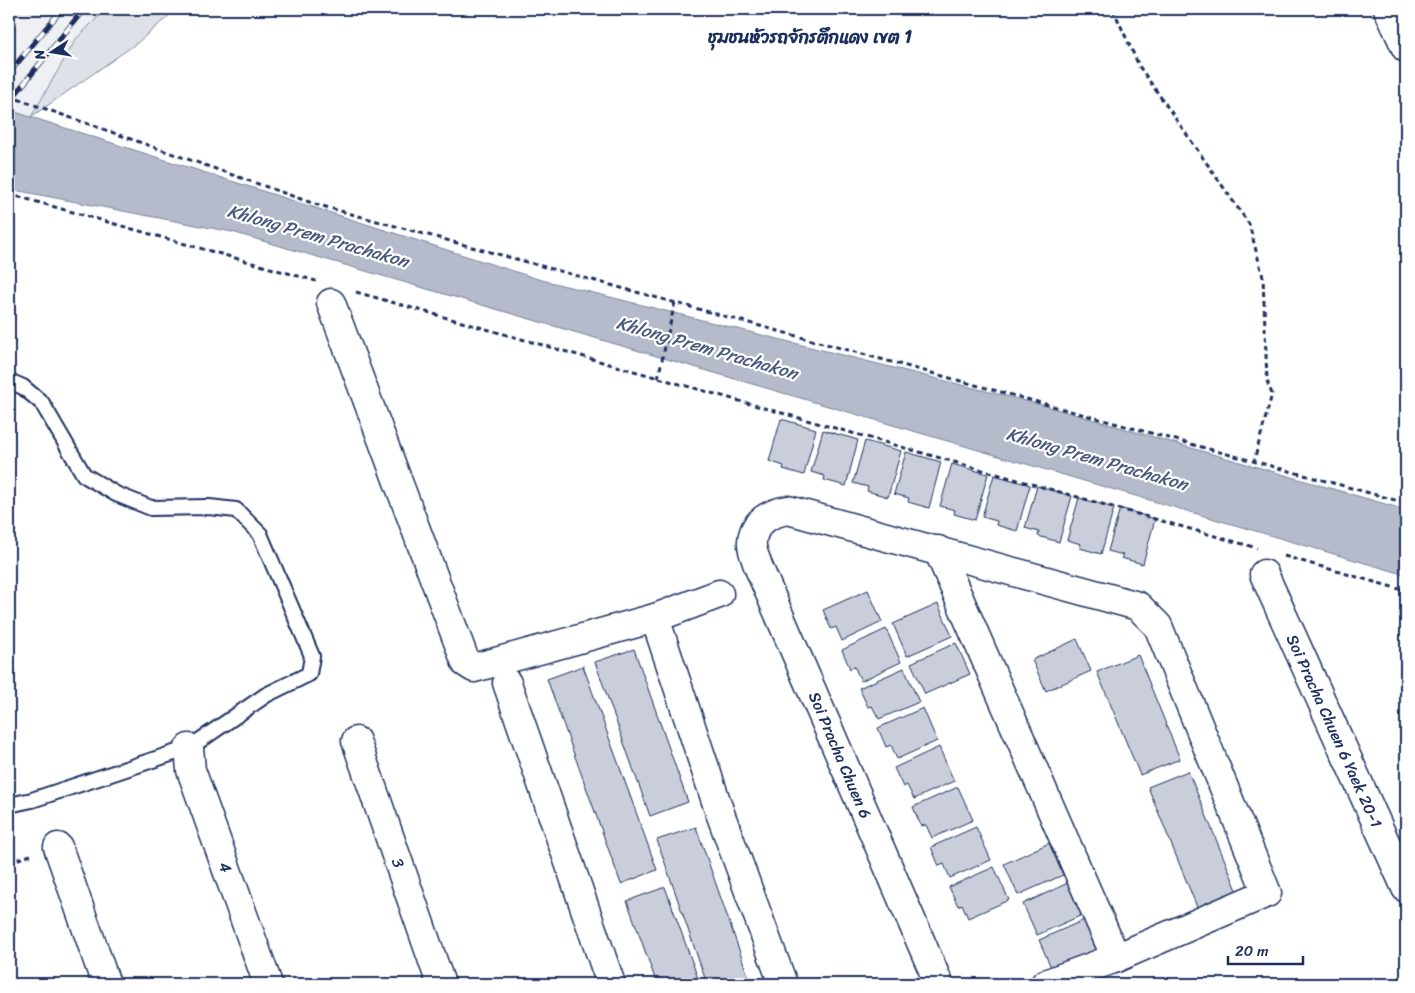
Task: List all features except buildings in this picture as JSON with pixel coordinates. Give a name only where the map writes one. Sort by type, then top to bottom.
[{"type":"street","points":[[1388,9],[1406,48]]},
{"type":"street","points":[[332,291],[466,663],[470,667],[474,668],[655,618],[719,594]]},
{"type":"street","name":"Soi Pracha Chuen 6","points":[[938,550],[788,510],[770,514],[758,524],[751,543],[758,566],[939,984]]},
{"type":"street","points":[[938,550],[1116,958]]},
{"type":"street","points":[[938,550],[1138,606],[1158,626],[1267,893],[1116,958],[1045,984]]},
{"type":"street","name":"Soi Pracha Chuen 6 Yaek 20-1","points":[[1268,559],[1406,888]]},
{"type":"street","points":[[655,618],[720,813],[783,984]]},
{"type":"street","points":[[507,683],[611,984]]},
{"type":"street","name":"3","points":[[356,741],[440,984]]},
{"type":"street","name":"4","points":[[189,748],[191,770],[268,984]]},
{"type":"street","points":[[58,847],[106,984]]},
{"type":"lane","points":[[9,381],[23,386],[42,403],[84,475],[116,494],[151,508],[209,507],[236,510],[260,534],[312,656],[309,674],[266,695],[189,748],[32,800],[9,805]]},
{"type":"path","points":[[1113,9],[1139,66],[1249,224],[1263,278],[1268,381],[1272,394],[1254,461]]},
{"type":"path","points":[[9,96],[315,204],[1406,503]]},
{"type":"path","points":[[9,194],[332,291],[658,378],[1268,559],[1406,591]]},
{"type":"path","points":[[658,378],[675,302]]},
{"type":"shaded area","points":[[9,9],[106,9],[76,39],[31,117],[9,110]]},
{"type":"shaded area","points":[[106,9],[177,9],[137,43],[31,117],[76,39]]},
{"type":"water","name":"Khlong Prem Prachakon","points":[[9,110],[538,279],[1046,406],[1406,510],[1406,575],[232,232],[9,189]]},
{"type":"railway","points":[[9,73],[62,9]]},
{"type":"railway","points":[[9,102],[84,9]]},
{"type":"district","name":"ชุมชนหัวรถจักรตึกแดง เขต 1","points":[[810,37]]}]
